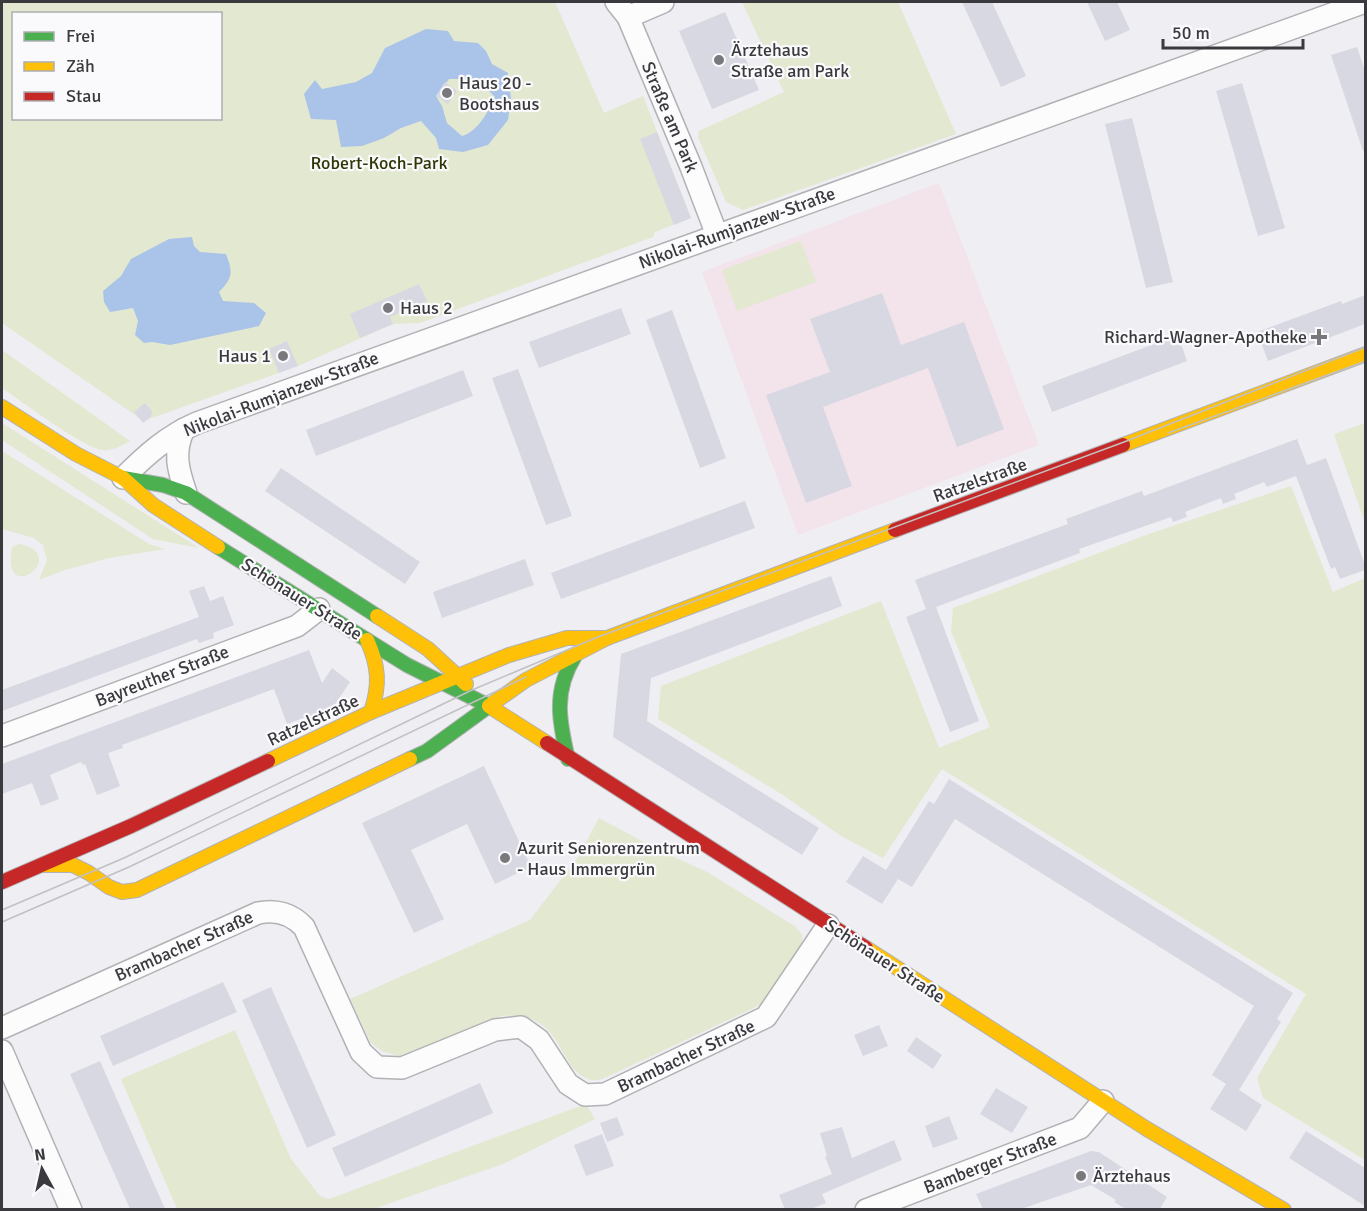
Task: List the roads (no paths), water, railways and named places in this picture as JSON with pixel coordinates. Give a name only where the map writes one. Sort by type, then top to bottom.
[{"type":"main road","name":"Ratzelstraße","points":[[44,865],[73,865],[109,887],[122,892],[137,890],[427,751],[526,680],[607,638],[1365,354]]},
{"type":"main road","name":"Schönauer Straße","points":[[2,407],[76,454],[123,478],[164,513],[406,664],[489,706],[568,759],[1103,1101],[1284,1209]]},
{"type":"main road","name":"Schönauer Straße","points":[[123,478],[167,485],[186,493],[428,649],[489,706]]},
{"type":"main road","name":"Ratzelstraße","points":[[2,882],[131,826],[371,712],[458,675],[548,642],[578,637],[607,638]]},
{"type":"main road","points":[[367,640],[377,661],[380,676],[371,712]]},
{"type":"main road","points":[[568,759],[558,703],[561,680],[567,666],[575,656]]},
{"type":"street","points":[[622,9],[663,2]]},
{"type":"street","name":"Nikolai-Rumjanzew-Straße","points":[[123,478],[152,449],[184,429],[1365,2]]},
{"type":"street","name":"Straße am Park","points":[[622,9],[692,167],[717,235]]},
{"type":"street","points":[[184,429],[179,440],[177,464],[186,493]]},
{"type":"street","name":"Bayreuther Straße","points":[[2,736],[297,626],[319,609]]},
{"type":"street","name":"Brambacher Straße","points":[[2,1028],[258,913],[275,911],[297,920],[304,927],[361,1052],[376,1067],[402,1068],[495,1030],[521,1027],[539,1040],[568,1084],[585,1095],[604,1094],[766,1017],[828,925]]},
{"type":"street","points":[[2,1051],[71,1209]]},
{"type":"street","name":"Bamberger Straße","points":[[866,1209],[1080,1128],[1103,1101]]},
{"type":"water","points":[[426,29],[448,31],[454,41],[478,43],[486,51],[492,64],[508,73],[511,99],[508,120],[488,145],[463,152],[439,149],[436,138],[421,121],[362,146],[341,147],[336,120],[311,119],[304,94],[315,80],[322,89],[356,82],[372,73],[385,48]],"holes":[[[449,79],[469,80],[484,87],[495,97],[478,125],[462,136],[447,123],[436,96]]]},
{"type":"water","points":[[192,237],[194,246],[200,252],[226,254],[230,275],[227,283],[219,292],[223,301],[254,303],[266,313],[259,326],[170,345],[144,343],[135,335],[138,321],[133,308],[110,312],[104,302],[103,291],[121,276],[131,259],[169,239]]},
{"type":"tram line","points":[[2,910],[124,858],[472,690],[598,637],[1124,442],[1366,347]]},
{"type":"tram line","points":[[1168,433],[1366,361]]},
{"type":"tram line","points":[[2,922],[129,867],[526,677]]},
{"type":"place","name":"Ärztehaus Straße am Park","points":[[719,60]]},
{"type":"place","name":"Haus 20 - Bootshaus","points":[[447,93]]},
{"type":"place","name":"Haus 2","points":[[388,308]]},
{"type":"place","name":"Richard-Wagner-Apotheke","points":[[1319,337]]},
{"type":"place","name":"Haus 1","points":[[283,356]]},
{"type":"place","name":"Azurit Seniorenzentrum - Haus Immergrün","points":[[505,858]]},
{"type":"place","name":"Ärztehaus","points":[[1081,1176]]},
{"type":"park label","name":"Robert-Koch-Park","points":[[379,163]]}]
